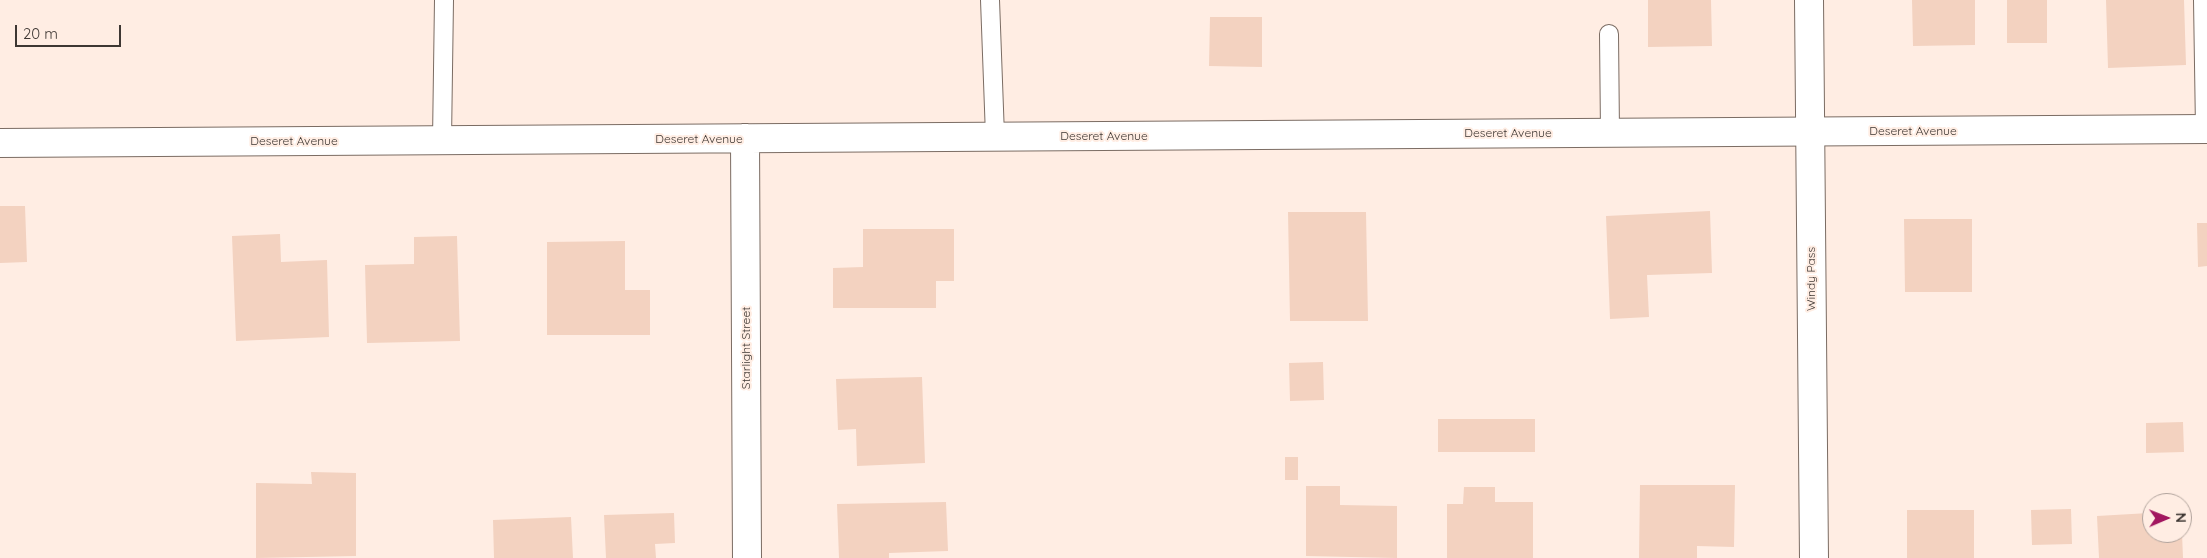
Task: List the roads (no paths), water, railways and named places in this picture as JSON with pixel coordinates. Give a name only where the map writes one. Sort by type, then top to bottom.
[{"type":"street","name":"Windy Pass","points":[[1809,0],[1814,558]]},
{"type":"street","name":"Deseret Avenue","points":[[0,143],[2206,129]]},
{"type":"street","name":"Starlight Street","points":[[744,138],[747,558]]},
{"type":"lane","points":[[442,140],[444,0]]},
{"type":"lane","points":[[990,0],[995,136]]},
{"type":"lane","points":[[2203,0],[2206,129]]},
{"type":"lane","points":[[1610,34],[1610,132]]}]
